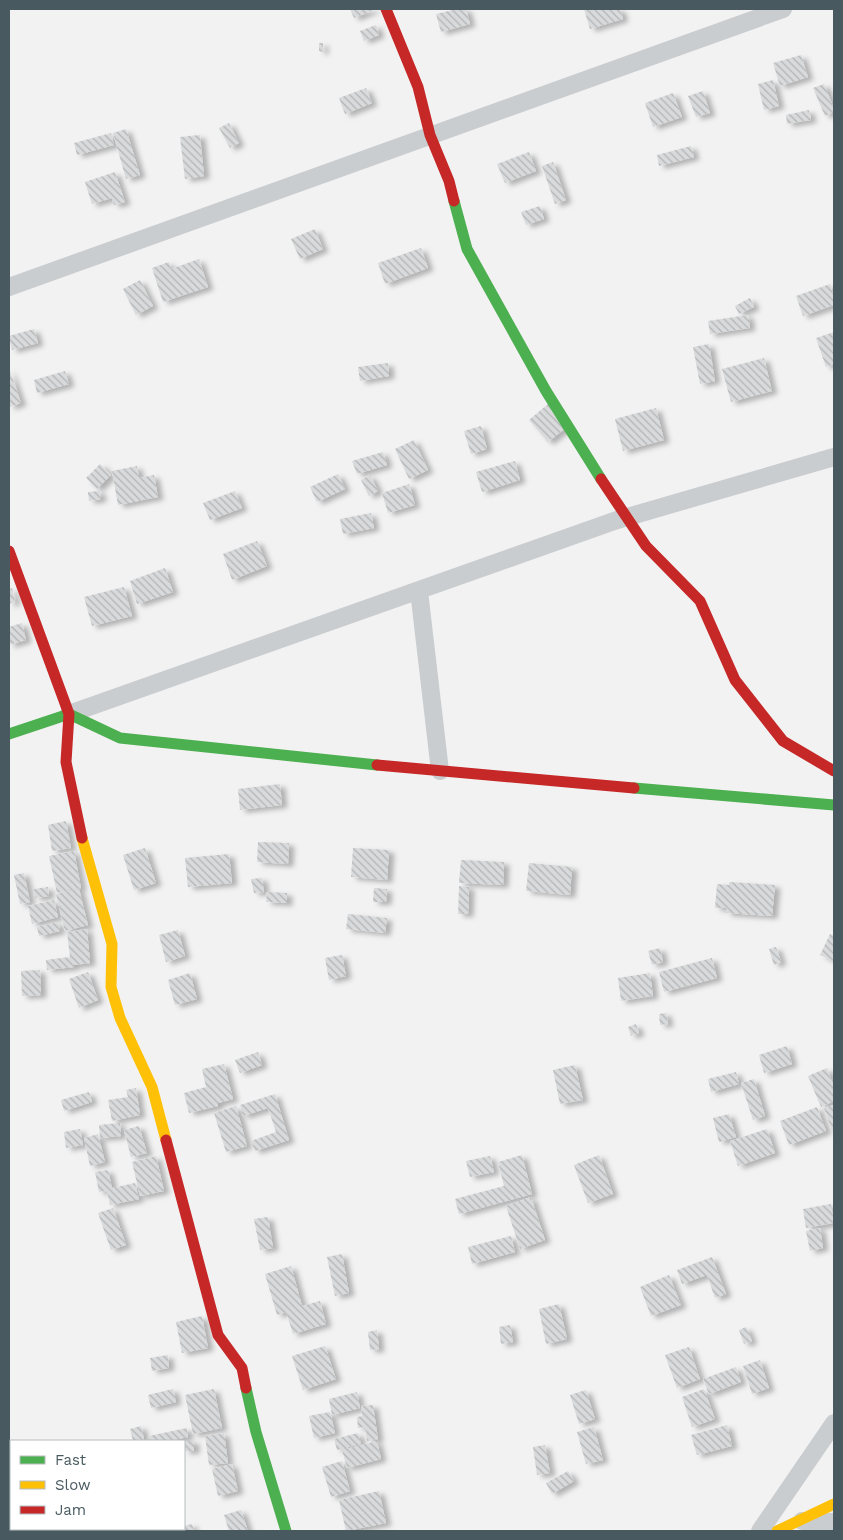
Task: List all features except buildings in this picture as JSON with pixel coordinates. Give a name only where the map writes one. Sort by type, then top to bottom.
[{"type":"street","points":[[386,9],[418,87],[430,135],[448,181],[467,249],[546,391],[603,483],[646,546],[700,602],[735,680],[783,740],[834,771]]},
{"type":"street","points":[[9,287],[783,9]]},
{"type":"street","points":[[9,734],[626,518],[834,457]]},
{"type":"street","points":[[9,551],[69,714],[66,762],[79,826],[112,944],[111,987],[120,1018],[152,1087],[218,1335],[242,1368],[256,1432],[286,1531]]},
{"type":"street","points":[[419,591],[440,771]]},
{"type":"street","points":[[69,714],[120,738],[260,754],[440,771],[834,805]]},
{"type":"street","points":[[760,1531],[834,1423]]},
{"type":"street","points":[[777,1531],[834,1504]]},
{"type":"street","points":[[799,1521],[834,1522]]},
{"type":"traffic: fast","points":[[454,201],[467,249],[546,391],[601,479]]},
{"type":"traffic: fast","points":[[9,734],[69,714],[120,738],[377,765]]},
{"type":"traffic: fast","points":[[634,788],[834,805]]},
{"type":"traffic: fast","points":[[246,1388],[256,1432],[286,1531]]},
{"type":"traffic: slow","points":[[82,838],[112,944],[111,987],[120,1018],[152,1087],[166,1140]]},
{"type":"traffic: slow","points":[[777,1531],[834,1504]]},
{"type":"traffic: jam","points":[[386,9],[418,87],[430,135],[449,181],[454,201]]},
{"type":"traffic: jam","points":[[601,479],[646,546],[700,601],[735,680],[783,741],[834,771]]},
{"type":"traffic: jam","points":[[9,551],[69,714],[66,762],[82,838]]},
{"type":"traffic: jam","points":[[377,765],[634,788]]},
{"type":"traffic: jam","points":[[166,1140],[218,1335],[242,1368],[246,1388]]}]
